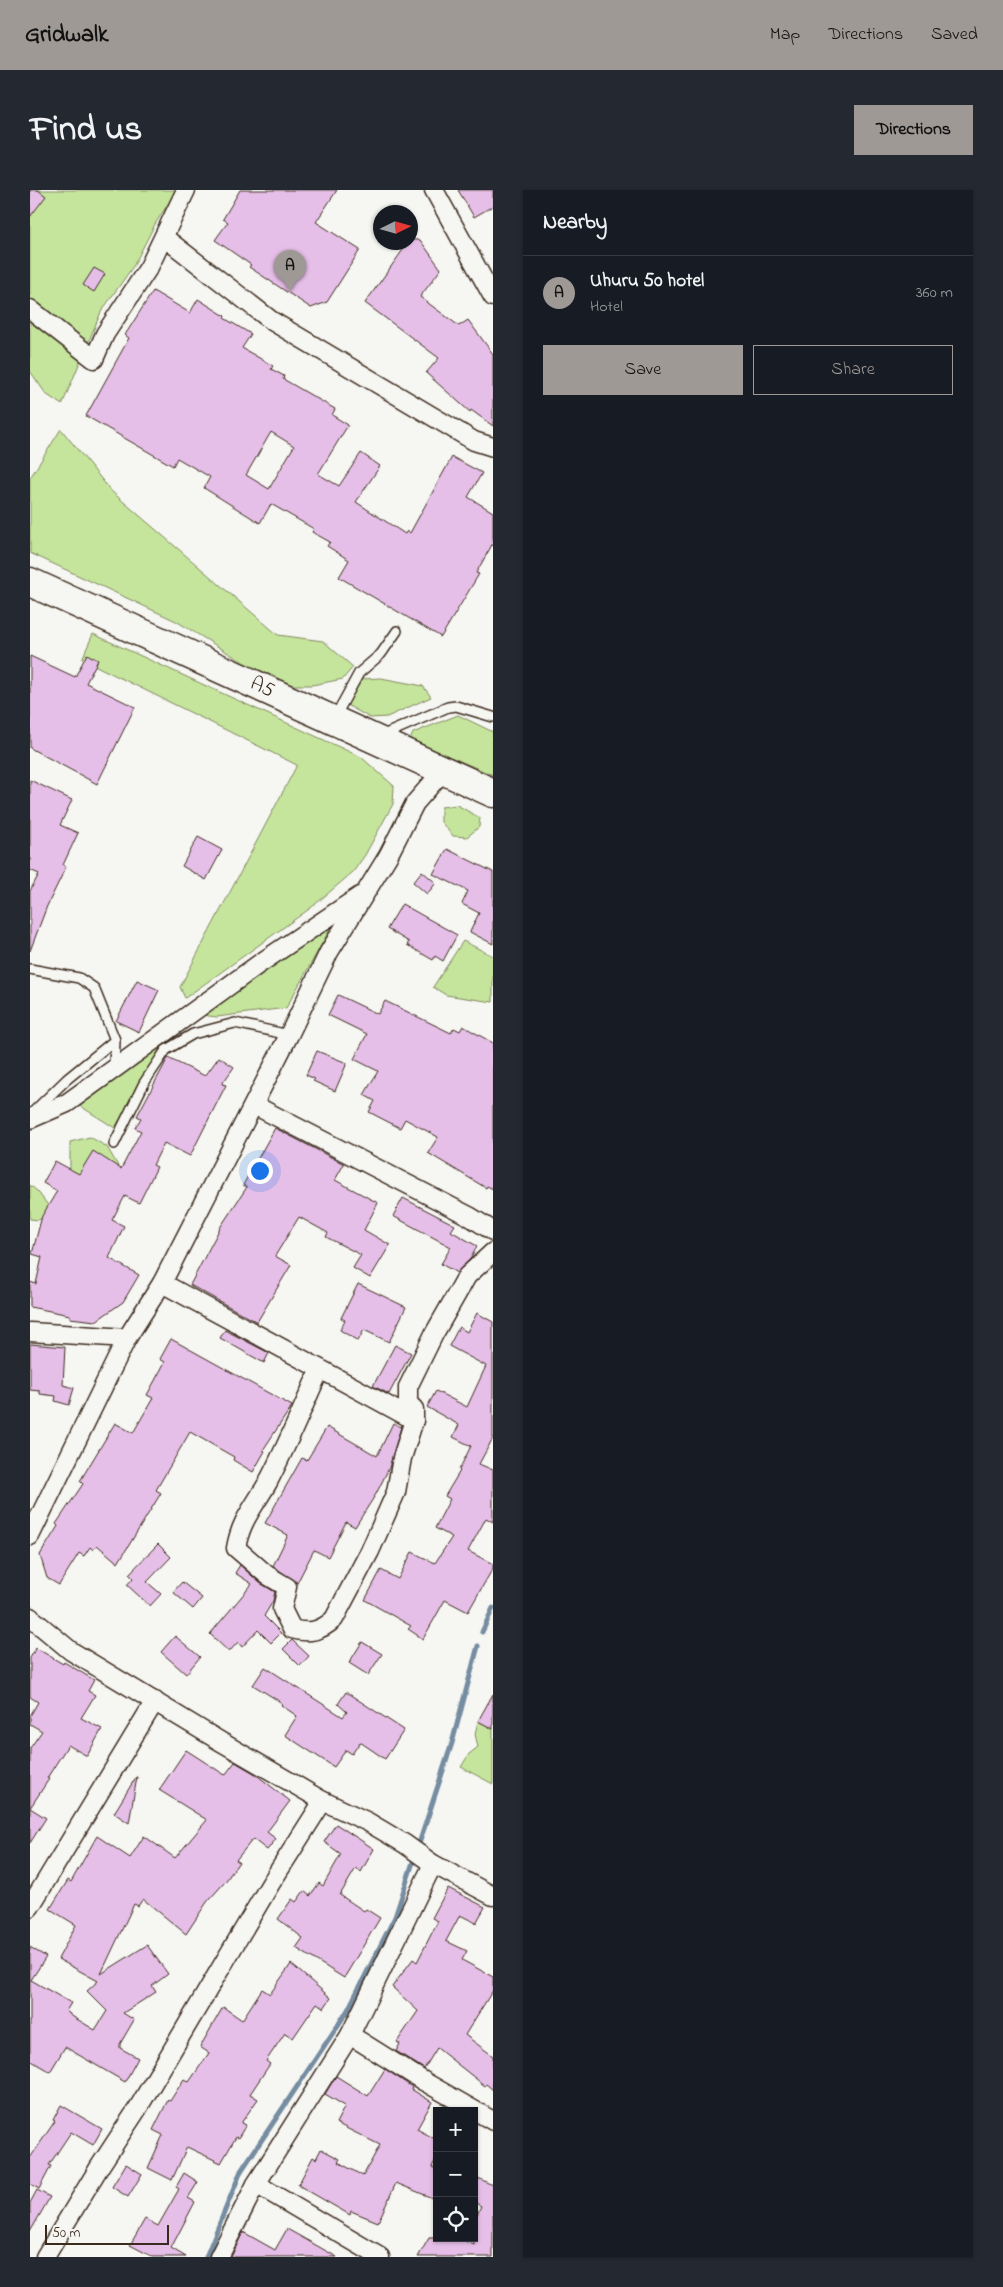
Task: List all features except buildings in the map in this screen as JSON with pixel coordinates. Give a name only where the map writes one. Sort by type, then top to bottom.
[{"type":"highway","name":"A5","points":[[30,582],[493,793]]},
{"type":"street","points":[[30,309],[94,359],[105,334],[149,267],[186,190]]},
{"type":"street","points":[[434,190],[493,297]]},
{"type":"street","points":[[164,238],[272,321],[474,441],[493,447]]},
{"type":"street","points":[[30,1536],[127,1338],[162,1283],[289,1036],[329,952],[388,856],[415,803],[443,771]]},
{"type":"street","points":[[30,1119],[67,1103],[259,964],[364,893]]},
{"type":"street","points":[[254,1105],[493,1231]]},
{"type":"street","points":[[320,1369],[267,1483],[239,1530],[236,1548],[267,1575],[287,1587],[282,1609],[292,1629],[311,1632],[326,1627],[334,1619],[370,1551],[396,1492],[402,1458],[414,1420],[414,1409],[408,1403],[408,1387],[418,1365],[467,1276],[493,1252]]},
{"type":"street","points":[[162,1283],[414,1420]]},
{"type":"street","points":[[30,1332],[127,1338]]},
{"type":"street","points":[[30,1618],[71,1651],[155,1702],[323,1801],[368,1822],[405,1844],[433,1864],[493,1896]]},
{"type":"street","points":[[30,1907],[155,1702]]},
{"type":"street","points":[[45,2257],[100,2166],[138,2108],[271,1882],[323,1801]]},
{"type":"street","points":[[219,2257],[256,2184],[350,2035],[433,1864]]},
{"type":"street","points":[[350,2035],[425,2082],[493,2121]]},
{"type":"street","points":[[256,2184],[380,2257]]},
{"type":"lane","points":[[334,720],[359,673],[381,654],[397,632]]},
{"type":"lane","points":[[375,738],[448,707],[456,706],[493,717]]},
{"type":"lane","points":[[30,969],[79,978],[94,988],[115,1040],[114,1068]]},
{"type":"lane","points":[[114,1144],[144,1083],[166,1050],[192,1034],[235,1023],[289,1036]]},
{"type":"lane","points":[[30,1115],[67,1079],[115,1040]]},
{"type":"green space","points":[[30,190],[177,190],[155,224],[134,265],[101,312],[62,405],[46,394],[30,371]]},
{"type":"green space","points":[[61,429],[111,491],[278,635],[323,641],[353,667],[343,679],[312,685],[288,685],[243,662],[176,621],[30,553],[30,478]]},
{"type":"green space","points":[[93,634],[361,757],[394,786],[393,804],[365,855],[353,872],[312,907],[185,998],[180,987],[297,765],[82,659]]},
{"type":"green space","points":[[381,678],[423,686],[431,697],[387,717],[370,718],[347,705],[362,679]]},
{"type":"green space","points":[[458,715],[493,732],[493,775],[410,740],[413,733]]},
{"type":"green space","points":[[457,805],[480,818],[479,827],[467,837],[453,836],[441,822],[441,807]]},
{"type":"green space","points":[[343,906],[286,1008],[217,1017],[201,1015]]},
{"type":"green space","points":[[463,941],[493,956],[493,1002],[446,995],[433,987]]},
{"type":"green space","points":[[161,1047],[115,1128],[80,1106]]},
{"type":"green space","points":[[90,1137],[107,1147],[118,1166],[98,1186],[70,1172],[70,1142]]},
{"type":"green space","points":[[30,1185],[50,1208],[47,1216],[38,1220],[30,1219]]},
{"type":"green space","points":[[478,1721],[493,1729],[493,1784],[461,1767],[469,1754],[478,1747],[475,1734]]},
{"type":"waterway","points":[[482,1632],[493,1608]]},
{"type":"waterway","points":[[206,2257],[241,2171],[348,2010],[395,1917],[452,1743],[478,1646]]},
{"type":"place","name":"Uhuru 50 hotel","points":[[290,291]]}]
